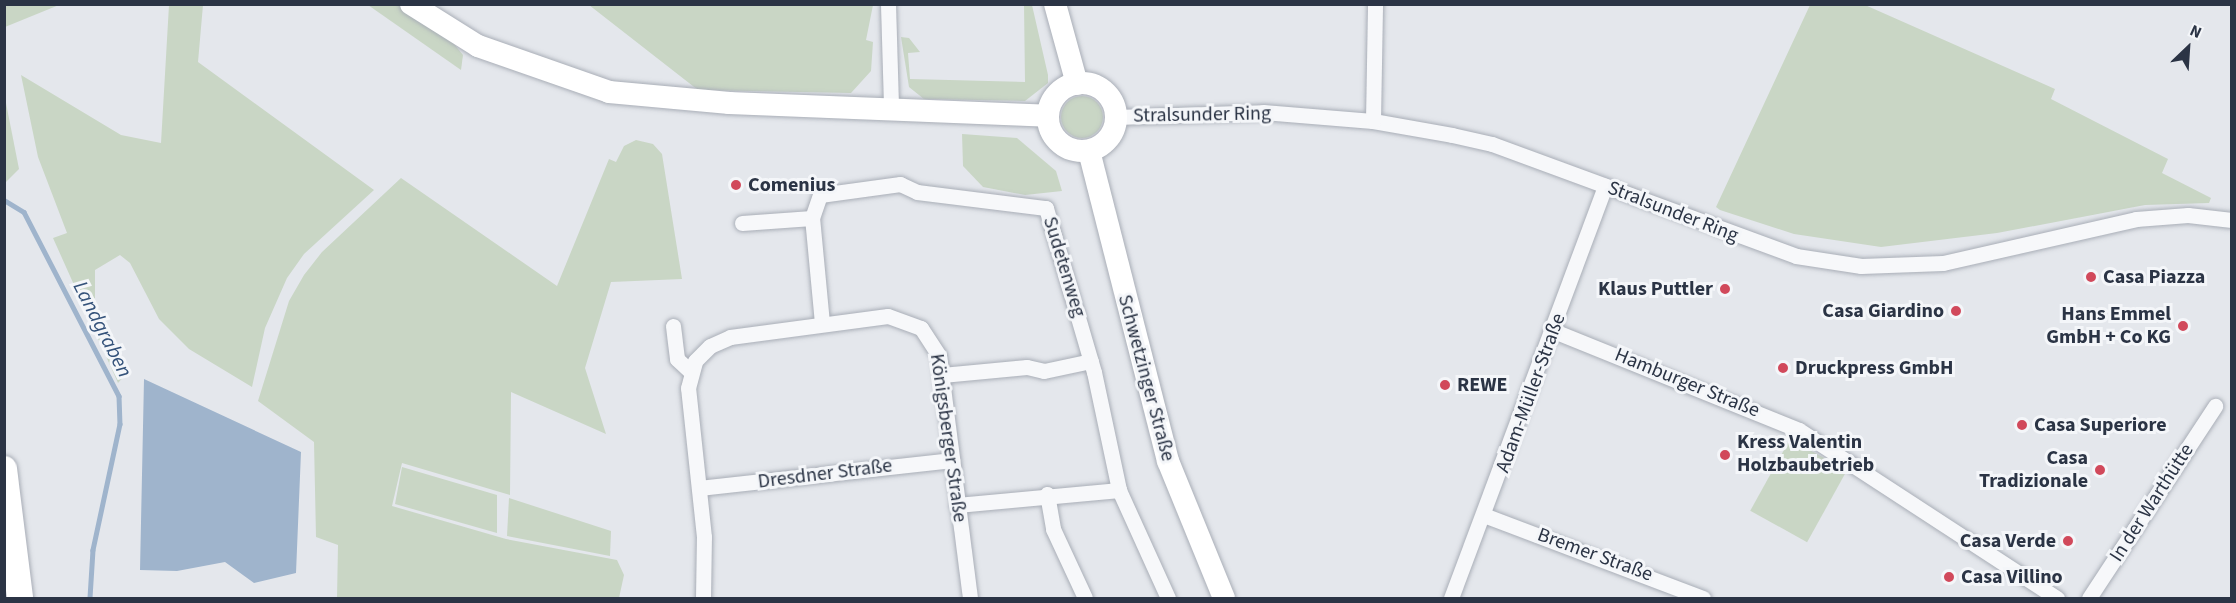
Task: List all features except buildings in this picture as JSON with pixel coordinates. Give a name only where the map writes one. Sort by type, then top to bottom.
[{"type":"main road","points":[[411,4],[478,46],[609,92],[729,103],[1048,116]]},
{"type":"main road","points":[[1056,4],[1077,84]]},
{"type":"main road","points":[[1077,84],[1102,90],[1116,117],[1109,137],[1089,151],[1062,145],[1048,116],[1059,93],[1077,84]]},
{"type":"main road","name":"Schwetzinger Straße","points":[[1089,151],[1168,461],[1224,598]]},
{"type":"main road","points":[[4,469],[21,598]]},
{"type":"street","points":[[888,4],[891,108]]},
{"type":"street","points":[[1373,121],[1375,4]]},
{"type":"street","name":"Stralsunder Ring","points":[[1116,117],[1263,112],[1373,121],[1491,144],[1796,256],[1861,266],[1943,263],[2136,219],[2188,215],[2232,220]]},
{"type":"street","name":"Sudetenweg","points":[[812,218],[814,202],[824,193],[900,184],[917,192],[1046,208],[1091,361],[1119,490],[1168,598]]},
{"type":"street","name":"Adam-Müller-Straße","points":[[1451,598],[1486,516],[1605,186]]},
{"type":"street","points":[[742,223],[812,218],[822,323]]},
{"type":"street","name":"Königsberger Straße","points":[[690,371],[718,341],[822,323],[879,316],[907,320],[934,343],[942,375],[970,598]]},
{"type":"street","points":[[673,326],[677,359],[690,371],[699,488],[703,598]]},
{"type":"street","name":"Hamburger Straße","points":[[1554,332],[1799,430],[2057,598]]},
{"type":"street","points":[[942,375],[1027,367],[1044,371],[1091,361]]},
{"type":"street","name":"In der Warthütte","points":[[2089,598],[2215,406]]},
{"type":"street","name":"Dresdner Straße","points":[[699,488],[952,460]]},
{"type":"street","points":[[957,505],[1047,494],[1070,498],[1119,490]]},
{"type":"street","points":[[1047,494],[1053,529],[1085,598]]},
{"type":"street","name":"Bremer Straße","points":[[1486,516],[1703,598]]},
{"type":"green space","points":[[5,4],[59,4],[59,5],[5,27]]},
{"type":"green space","points":[[169,5],[203,5],[198,62],[374,190],[304,254],[287,278],[265,328],[252,387],[189,349],[159,319],[130,263],[120,255],[95,270],[95,303],[125,375],[118,383],[53,238],[67,233],[38,157],[21,75],[121,135],[161,143]]},
{"type":"green space","points":[[368,5],[401,5],[450,39],[463,55],[461,70]]},
{"type":"green space","points":[[589,5],[873,5],[866,40],[873,42],[871,71],[851,93],[698,90]]},
{"type":"green space","points":[[1024,5],[1032,5],[1048,75],[1048,83],[1025,101],[924,99],[909,87],[901,37],[909,38],[920,52],[908,53],[910,79],[1025,82]]},
{"type":"green space","points":[[1810,5],[1865,5],[2055,89],[2051,99],[2168,159],[2162,173],[2211,198],[2209,203],[2145,205],[1997,233],[1881,247],[1794,234],[1720,210],[1716,207]]},
{"type":"green space","points":[[1082,96],[1097,102],[1103,117],[1097,132],[1082,138],[1067,132],[1061,117],[1067,102]]},
{"type":"green space","points":[[5,98],[19,169],[4,183]]},
{"type":"green space","points":[[962,134],[1017,138],[1056,171],[1062,191],[1025,195],[983,187],[963,166]]},
{"type":"green space","points":[[636,140],[653,144],[662,154],[682,279],[611,282],[585,368],[606,434],[511,392],[510,495],[402,463],[392,506],[506,539],[617,560],[624,575],[619,598],[337,598],[338,545],[316,537],[314,442],[258,401],[289,301],[304,275],[322,252],[401,178],[557,286],[609,159],[616,162],[624,146]]},
{"type":"green space","points":[[1790,439],[1847,471],[1807,542],[1750,511]]},
{"type":"green space","points":[[402,467],[497,495],[497,533],[395,504]]},
{"type":"green space","points":[[509,498],[611,531],[610,556],[507,536]]},
{"type":"water","points":[[144,379],[301,452],[296,573],[254,583],[225,562],[177,571],[140,570]]},
{"type":"waterway","name":"Landgraben","points":[[4,200],[24,212],[119,396],[120,424],[93,550],[90,598]]},
{"type":"place","name":"Comenius","points":[[736,185]]},
{"type":"place","name":"Casa Piazza","points":[[2091,277]]},
{"type":"place","name":"Klaus Puttler","points":[[1725,289]]},
{"type":"place","name":"Casa Giardino","points":[[1956,311]]},
{"type":"place","name":"Hans Emmel GmbH + Co KG","points":[[2183,326]]},
{"type":"place","name":"Druckpress GmbH","points":[[1783,368]]},
{"type":"place","name":"REWE","points":[[1445,385]]},
{"type":"place","name":"Casa Superiore","points":[[2022,425]]},
{"type":"place","name":"Kress Valentin Holzbaubetrieb","points":[[1725,455]]},
{"type":"place","name":"Casa Tradizionale","points":[[2100,470]]},
{"type":"place","name":"Casa Verde","points":[[2068,541]]},
{"type":"place","name":"Casa Villino","points":[[1949,577]]}]
